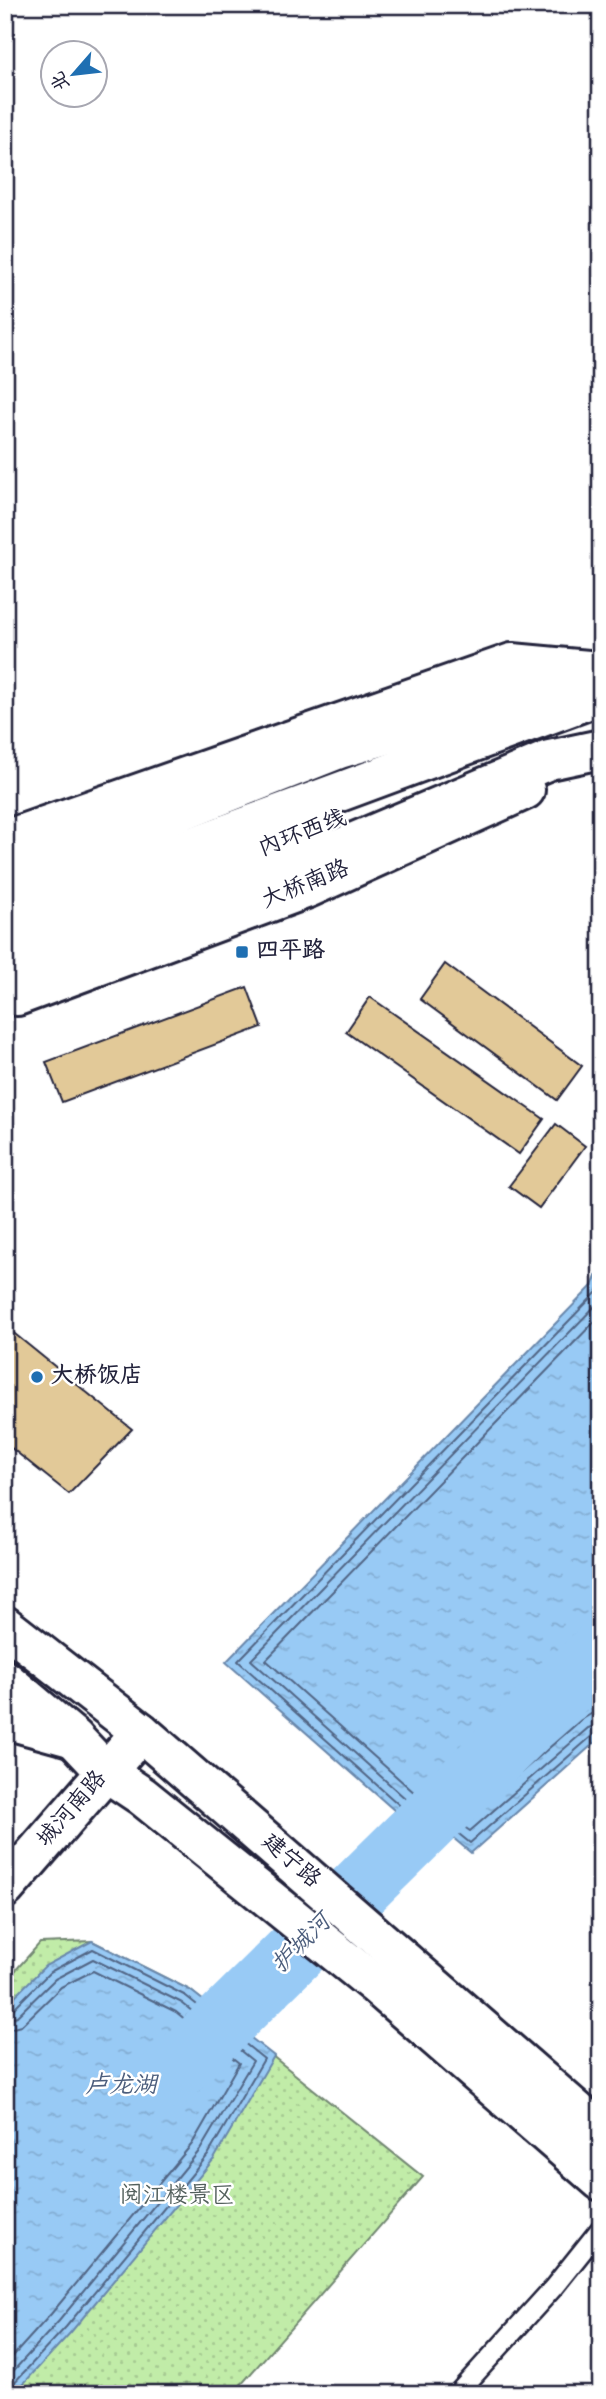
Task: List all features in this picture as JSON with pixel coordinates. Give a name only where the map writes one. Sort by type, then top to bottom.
[{"type":"main road","points":[[5,840],[512,663],[600,679]]},
{"type":"main road","points":[[5,880],[340,749],[600,679]]},
{"type":"main road","name":"内环西线","points":[[5,916],[600,679]]},
{"type":"main road","name":"内环西线","points":[[5,946],[601,723]]},
{"type":"main road","points":[[5,982],[341,848],[549,760],[601,749]]},
{"type":"main road","name":"大桥南路","points":[[5,1000],[308,888],[601,757]]},
{"type":"main road","name":"建宁路","points":[[5,1626],[141,1732],[601,2132]]},
{"type":"main road","name":"建宁路","points":[[5,1680],[74,1738],[106,1772],[142,1796],[376,1985],[601,2181]]},
{"type":"main road","points":[[5,1719],[74,1738]]},
{"type":"main road","name":"城河南路","points":[[5,1888],[141,1732]]},
{"type":"lane","points":[[457,2394],[553,2288],[601,2228]]},
{"type":"green space","name":"阅江楼景区","points":[[92,1941],[190,1990],[423,2177],[233,2394],[5,2394],[5,1982],[40,1943]]},
{"type":"water","points":[[601,1265],[601,1737],[471,1853],[440,1827],[428,1840],[226,1662],[592,1286]]},
{"type":"water","name":"卢龙湖","points":[[92,1941],[190,1990],[274,2056],[214,2159],[71,2332],[14,2394],[5,2394],[5,2006],[45,1966]]},
{"type":"building","points":[[445,964],[582,1066],[557,1100],[420,999]]},
{"type":"building","points":[[247,987],[262,1027],[62,1102],[46,1062]]},
{"type":"building","points":[[370,997],[544,1119],[519,1154],[346,1032]]},
{"type":"building","points":[[556,1124],[585,1146],[539,1208],[509,1186]]},
{"type":"building","name":"大桥饭店","points":[[5,1326],[132,1429],[69,1494],[5,1443]]},
{"type":"waterway","name":"护城河","points":[[166,2079],[601,1651]]},
{"type":"place","name":"四平路","points":[[242,952]]},
{"type":"place","name":"大桥饭店","points":[[37,1377]]}]
